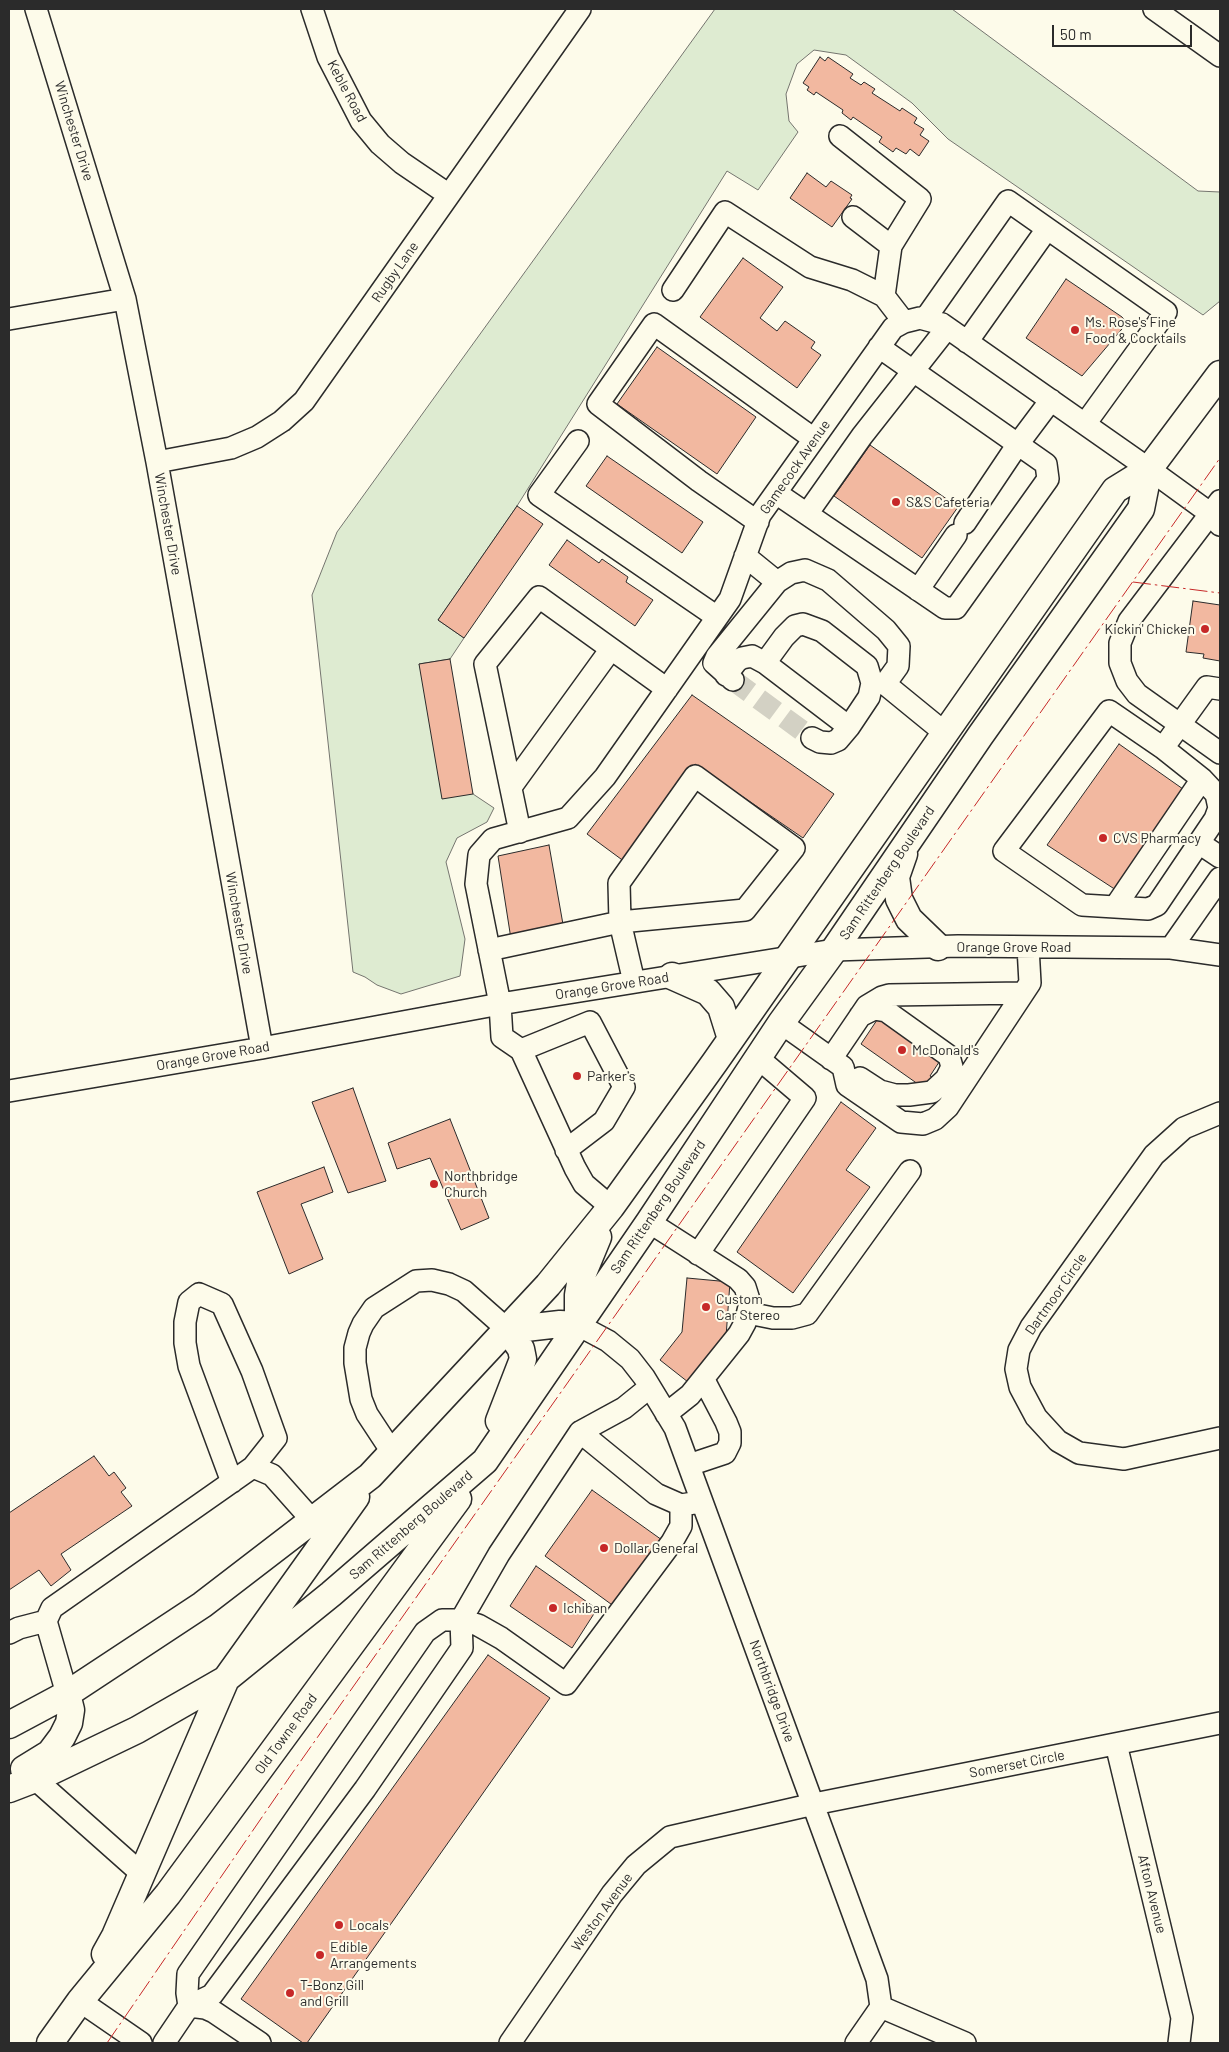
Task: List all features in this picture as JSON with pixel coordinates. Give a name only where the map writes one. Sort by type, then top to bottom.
[{"type":"main road","name":"Sam Rittenberg Boulevard","points":[[9,1725],[67,1694],[202,1604],[370,1476],[548,1286],[611,1207],[731,1039],[1114,490],[1149,469],[1220,374]]},
{"type":"main road","name":"Sam Rittenberg Boulevard","points":[[9,1789],[35,1779],[137,1730],[226,1679],[331,1594],[484,1461],[648,1222],[781,1023],[834,950],[980,736],[1141,509],[1149,469]]},
{"type":"main road","points":[[908,842],[896,877],[899,899],[909,918],[938,947]]},
{"type":"main road","points":[[672,976],[708,992],[721,1007],[731,1039]]},
{"type":"main road","points":[[484,1461],[523,1359],[521,1349],[508,1330],[560,1324],[578,1325],[578,1295],[581,1278],[611,1207]]},
{"type":"main road","name":"Old Towne Road","points":[[50,2043],[80,2001],[174,1886],[422,1550],[484,1461]]},
{"type":"main road","name":"Old Towne Road","points":[[80,2001],[115,1936],[226,1679],[370,1476]]},
{"type":"main road","points":[[9,1778],[50,1753],[62,1737],[69,1723],[70,1710],[67,1694]]},
{"type":"street","name":"Winchester Drive","points":[[36,9],[125,299],[262,1048]]},
{"type":"street","name":"Keble Road","points":[[312,9],[328,56],[361,121],[380,144],[402,163],[449,195]]},
{"type":"street","name":"Rugby Lane","points":[[156,462],[231,448],[257,437],[282,422],[304,401],[580,9]]},
{"type":"street","points":[[1154,9],[1220,56]]},
{"type":"street","points":[[840,136],[920,199],[891,246],[884,296]]},
{"type":"street","name":"Gamecock Avenue","points":[[521,1050],[502,1037],[500,1004],[476,884],[479,855],[494,839],[568,818],[605,777],[730,599],[758,522],[814,438],[893,328],[914,320],[1008,201],[1047,229]]},
{"type":"street","points":[[673,290],[725,212],[810,266],[852,280],[884,296],[914,320],[947,328],[1149,469],[1217,513],[1129,621],[1120,643],[1120,664],[1127,681],[1137,694],[1220,753]]},
{"type":"street","points":[[853,217],[891,246]]},
{"type":"street","points":[[967,342],[1047,229],[1166,312],[1085,424]]},
{"type":"street","points":[[9,319],[125,299]]},
{"type":"street","points":[[758,522],[699,482],[598,404],[654,324],[814,438]]},
{"type":"street","points":[[807,514],[862,436],[947,328]]},
{"type":"street","points":[[776,493],[945,608],[956,608],[1048,479],[1046,464],[879,347]]},
{"type":"street","points":[[918,590],[1050,400]]},
{"type":"street","points":[[578,441],[539,495],[717,617]]},
{"type":"street","points":[[745,556],[777,582]]},
{"type":"street","points":[[812,738],[820,742],[831,743],[838,740],[849,727],[879,684],[898,666],[900,658],[899,646],[886,630],[828,580],[805,570],[791,573],[777,582],[725,644],[714,663],[729,677],[736,661],[752,656],[849,727]]},
{"type":"street","points":[[520,832],[485,664],[539,597],[667,690]]},
{"type":"street","points":[[765,664],[784,637],[795,626],[803,624],[822,631],[867,666],[879,684],[945,733]]},
{"type":"street","points":[[511,787],[611,649]]},
{"type":"street","points":[[1163,748],[1207,687],[1220,689]]},
{"type":"street","points":[[1109,711],[1163,748],[1202,779],[1216,794],[1219,808],[1215,819],[1157,905],[1148,909],[1082,905],[1004,851],[1109,711]]},
{"type":"street","points":[[489,950],[620,922],[745,910],[794,848],[695,776],[619,883],[620,922],[634,982]]},
{"type":"street","points":[[1114,907],[1202,779]]},
{"type":"street","points":[[1199,844],[1220,856]]},
{"type":"street","points":[[1171,948],[1220,878]]},
{"type":"street","name":"Orange Grove Road","points":[[9,1091],[262,1048],[500,1004],[834,950],[902,946],[1171,948],[1220,955]]},
{"type":"street","points":[[1023,993],[889,995],[874,1000],[860,1016],[840,1068],[847,1085],[901,1122],[923,1124],[935,1119],[948,1107],[1030,983],[1028,947]]},
{"type":"street","points":[[781,1023],[840,1068],[880,1091],[894,1095],[932,1092],[946,1078],[952,1067],[949,1056],[886,1011],[874,1009],[860,1016]]},
{"type":"street","points":[[566,1150],[604,1121],[624,1087],[590,1022],[521,1050],[566,1150],[584,1184],[611,1207]]},
{"type":"street","points":[[698,1254],[805,1098],[758,1058]]},
{"type":"street","name":"Dartmoor Circle","points":[[1220,1112],[1184,1128],[1154,1155],[1031,1327],[1019,1350],[1016,1369],[1020,1387],[1036,1417],[1058,1441],[1079,1453],[1124,1459],[1220,1438]]},
{"type":"street","points":[[748,1313],[773,1318],[792,1318],[807,1314],[910,1171]]},
{"type":"street","points":[[648,1222],[738,1279],[745,1287],[750,1303],[739,1334],[690,1396],[666,1414]]},
{"type":"street","points":[[392,1452],[367,1414],[361,1399],[355,1363],[359,1333],[374,1308],[416,1282],[432,1280],[449,1284],[464,1291],[508,1330]]},
{"type":"street","points":[[67,1694],[46,1621],[52,1608],[254,1467],[276,1438],[252,1371],[222,1304],[199,1294],[189,1302],[185,1322],[185,1343],[189,1366],[232,1482]]},
{"type":"street","name":"Northbridge Drive","points":[[578,1325],[608,1341],[630,1359],[675,1428],[877,1978],[881,2006]]},
{"type":"street","points":[[688,1466],[725,1453],[730,1443],[730,1432],[726,1422],[704,1380]]},
{"type":"street","points":[[164,2043],[189,2006],[212,1995],[365,1789],[462,1648],[461,1620],[499,1554],[580,1432],[624,1408],[650,1387]]},
{"type":"street","points":[[580,1432],[656,1494],[681,1505],[702,1501]]},
{"type":"street","points":[[254,1467],[272,1475],[312,1520]]},
{"type":"street","points":[[189,2006],[187,1993],[188,1974],[425,1632],[442,1620],[461,1620],[478,1625],[501,1638],[566,1684],[672,1542],[681,1526],[681,1505]]},
{"type":"street","points":[[9,1633],[19,1628],[46,1621]]},
{"type":"street","name":"Somerset Circle","points":[[814,1804],[1220,1723]]},
{"type":"street","name":"Afton Avenue","points":[[1116,1744],[1182,2018],[1179,2043]]},
{"type":"street","points":[[35,1779],[142,1874]]},
{"type":"street","name":"Weston Avenue","points":[[510,2043],[612,1894],[636,1866],[670,1837],[814,1804]]},
{"type":"street","points":[[80,2001],[129,2040]]},
{"type":"street","points":[[189,2006],[205,2008],[214,2012],[260,2043]]},
{"type":"street","points":[[856,2043],[881,2006],[965,2043]]},
{"type":"green space","points":[[715,9],[952,9],[1198,191],[1220,192],[1220,301],[1203,315],[948,139],[912,103],[846,55],[814,50],[797,64],[786,94],[789,121],[798,132],[758,190],[727,171],[517,506],[438,620],[464,638],[450,659],[419,664],[473,794],[494,808],[487,822],[457,838],[446,862],[465,939],[460,976],[401,994],[377,985],[353,972],[312,595],[337,532]]},
{"type":"building","points":[[820,57],[825,61],[828,57],[853,74],[850,78],[861,85],[864,82],[875,89],[872,93],[900,111],[902,108],[917,118],[914,123],[924,129],[920,135],[929,141],[919,156],[910,149],[906,154],[896,148],[893,152],[879,142],[882,137],[853,117],[851,120],[842,113],[843,110],[816,92],[814,95],[807,90],[809,87],[803,83]]},
{"type":"building","points":[[807,173],[826,187],[831,181],[852,195],[850,198],[852,199],[832,227],[790,198]]},
{"type":"building","points":[[743,258],[783,287],[760,318],[777,331],[785,321],[815,342],[811,348],[821,355],[797,388],[700,317]]},
{"type":"building","name":"Ms. Rose's Fine Food & Cocktails","points":[[1066,279],[1122,317],[1127,323],[1082,376],[1026,338]]},
{"type":"building","points":[[657,347],[756,417],[717,474],[617,404]]},
{"type":"building","name":"S&S Cafeteria","points":[[870,445],[958,507],[922,558],[834,496]]},
{"type":"building","points":[[607,456],[703,522],[682,553],[586,486]]},
{"type":"building","points":[[517,506],[543,524],[464,638],[438,620]]},
{"type":"building","points":[[567,540],[599,563],[602,559],[628,577],[626,582],[653,600],[635,626],[549,565]]},
{"type":"building","name":"Kickin' Chicken","points":[[1193,601],[1220,605],[1220,661],[1203,658],[1204,654],[1186,652]]},
{"type":"building","points":[[450,659],[473,794],[442,799],[419,664]]},
{"type":"building","points":[[692,695],[834,794],[803,838],[695,764],[625,862],[587,834]]},
{"type":"building","name":"CVS Pharmacy","points":[[1119,744],[1183,789],[1116,890],[1047,845]]},
{"type":"building","points":[[549,845],[564,930],[511,939],[498,856]]},
{"type":"building","name":"McDonald's","points":[[881,1014],[943,1056],[930,1076],[932,1077],[925,1089],[861,1044]]},
{"type":"building","points":[[353,1088],[386,1181],[348,1193],[312,1102]]},
{"type":"building","points":[[841,1102],[876,1128],[846,1170],[870,1187],[793,1293],[737,1252]]},
{"type":"building","points":[[450,1119],[489,1218],[461,1230],[430,1158],[397,1169],[388,1143]]},
{"type":"building","points":[[324,1167],[333,1192],[301,1204],[323,1259],[289,1274],[257,1192]]},
{"type":"building","name":"Custom Car Stereo","points":[[687,1278],[730,1282],[726,1337],[688,1382],[660,1360],[682,1332]]},
{"type":"building","points":[[94,1456],[109,1476],[114,1472],[126,1488],[121,1492],[132,1506],[61,1554],[71,1570],[51,1586],[39,1570],[9,1590],[9,1513]]},
{"type":"building","name":"Dollar General","points":[[592,1490],[662,1540],[615,1607],[545,1556]]},
{"type":"building","name":"Ichiban","points":[[536,1566],[597,1609],[572,1648],[510,1606]]},
{"type":"building","points":[[488,1655],[550,1698],[307,2043],[303,2043],[241,1999]]},
{"type":"tunnel","points":[[733,680],[812,738]]},
{"type":"power","points":[[107,2043],[293,1772],[1220,458]]},
{"type":"power","points":[[1133,582],[1220,593]]},
{"type":"place","name":"Ms. Rose's Fine Food & Cocktails","points":[[1075,330]]},
{"type":"place","name":"S&S Cafeteria","points":[[896,502]]},
{"type":"place","name":"Kickin' Chicken","points":[[1205,629]]},
{"type":"place","name":"CVS Pharmacy","points":[[1103,838]]},
{"type":"place","name":"McDonald's","points":[[902,1050]]},
{"type":"place","name":"Parker's","points":[[577,1076]]},
{"type":"place","name":"Northbridge Church","points":[[434,1184]]},
{"type":"place","name":"Custom Car Stereo","points":[[706,1307]]},
{"type":"place","name":"Dollar General","points":[[604,1548]]},
{"type":"place","name":"Ichiban","points":[[553,1608]]},
{"type":"place","name":"Locals","points":[[339,1925]]},
{"type":"place","name":"Edible Arrangements","points":[[320,1955]]},
{"type":"place","name":"T-Bonz Gill and Grill","points":[[290,1993]]}]
